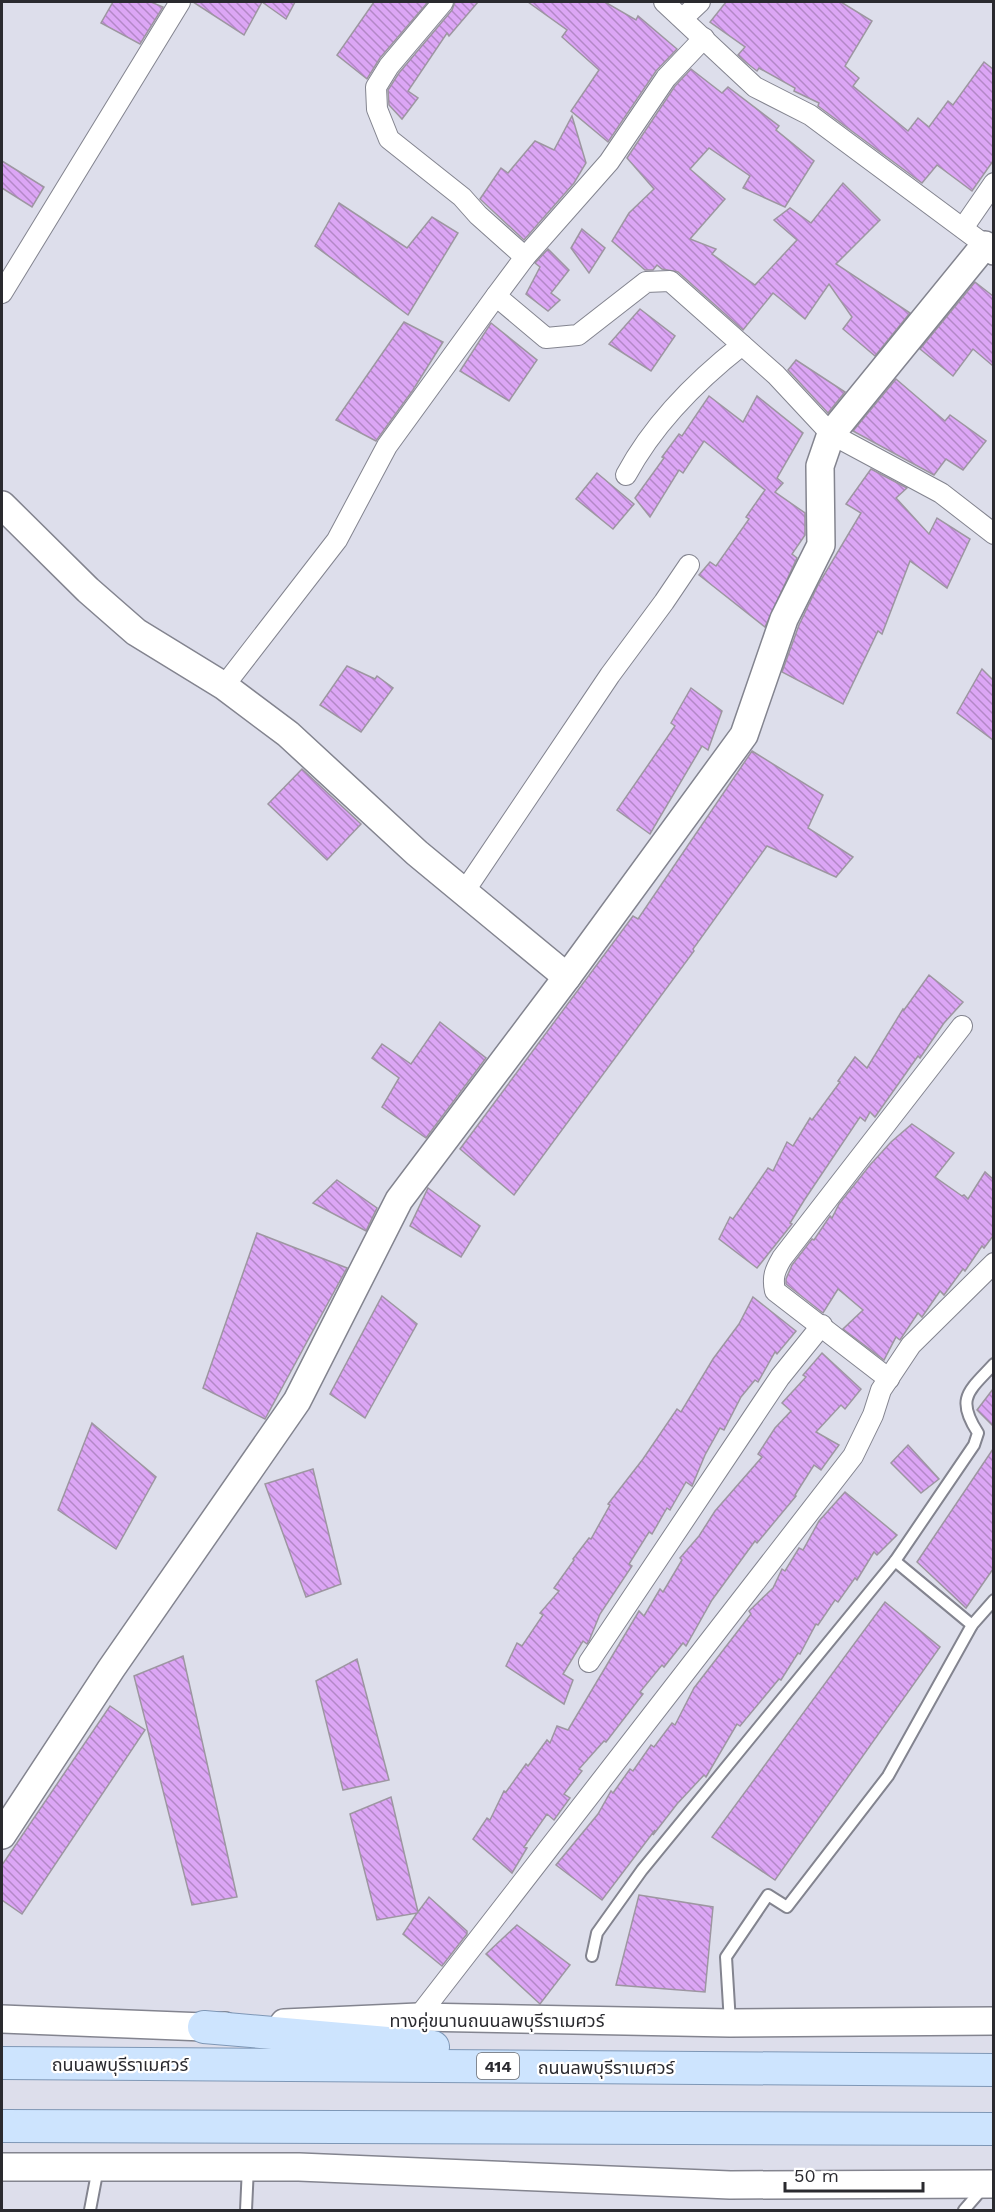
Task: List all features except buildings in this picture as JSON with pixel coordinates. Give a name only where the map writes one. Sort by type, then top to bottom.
[{"type":"main road","points":[[204,2027],[652,2067]]},
{"type":"main road","name":"ถนนลพบุรีราเมศวร์","points":[[2,2063],[993,2070]]},
{"type":"main road","points":[[2,2126],[993,2129]]},
{"type":"street","points":[[2,293],[180,2]]},
{"type":"street","points":[[443,2],[389,66],[376,87],[377,109],[389,139],[462,197],[478,216],[525,257]]},
{"type":"street","points":[[2,1835],[111,1668],[297,1401],[399,1200],[567,978],[744,735],[784,619],[821,545],[820,466],[831,434],[989,248],[810,115],[755,87],[664,2]]},
{"type":"street","points":[[683,18],[700,2]]},
{"type":"street","points":[[224,686],[337,540],[387,446],[496,296],[525,257],[609,162],[666,78],[704,38]]},
{"type":"street","points":[[963,228],[993,183]]},
{"type":"street","points":[[496,296],[546,338],[578,335],[646,282],[670,281],[776,375],[831,434],[941,494],[993,534]]},
{"type":"street","points":[[626,475],[639,452],[674,407],[709,371],[742,345]]},
{"type":"street","points":[[2,505],[88,590],[136,632],[224,686],[288,734],[417,853],[567,978]]},
{"type":"street","points":[[464,892],[610,675],[689,565]]},
{"type":"street","points":[[889,1379],[822,1325],[775,1291],[773,1282],[775,1271],[962,1026]]},
{"type":"street","points":[[418,2017],[853,1456],[873,1415],[881,1390],[911,1345],[993,1263]]},
{"type":"street","points":[[589,1662],[780,1377],[822,1325]]},
{"type":"street","name":"ทางคู่ขนานถนนลพบุรีราเมศวร์","points":[[2,2019],[204,2027],[418,2017],[730,2023],[993,2021]]},
{"type":"street","points":[[2,2167],[299,2167],[730,2185],[990,2184]]},
{"type":"lane","points":[[592,1956],[597,1933],[642,1870],[895,1561],[974,1445],[978,1433],[969,1421],[964,1406],[971,1389],[993,1364]]},
{"type":"lane","points":[[895,1561],[972,1625]]},
{"type":"lane","points":[[730,2023],[726,1958],[768,1895],[787,1907],[888,1776],[972,1625],[993,1600]]},
{"type":"lane","points":[[90,2211],[98,2167]]},
{"type":"lane","points":[[246,2211],[248,2168]]},
{"type":"lane","points":[[964,2211],[990,2184]]}]
